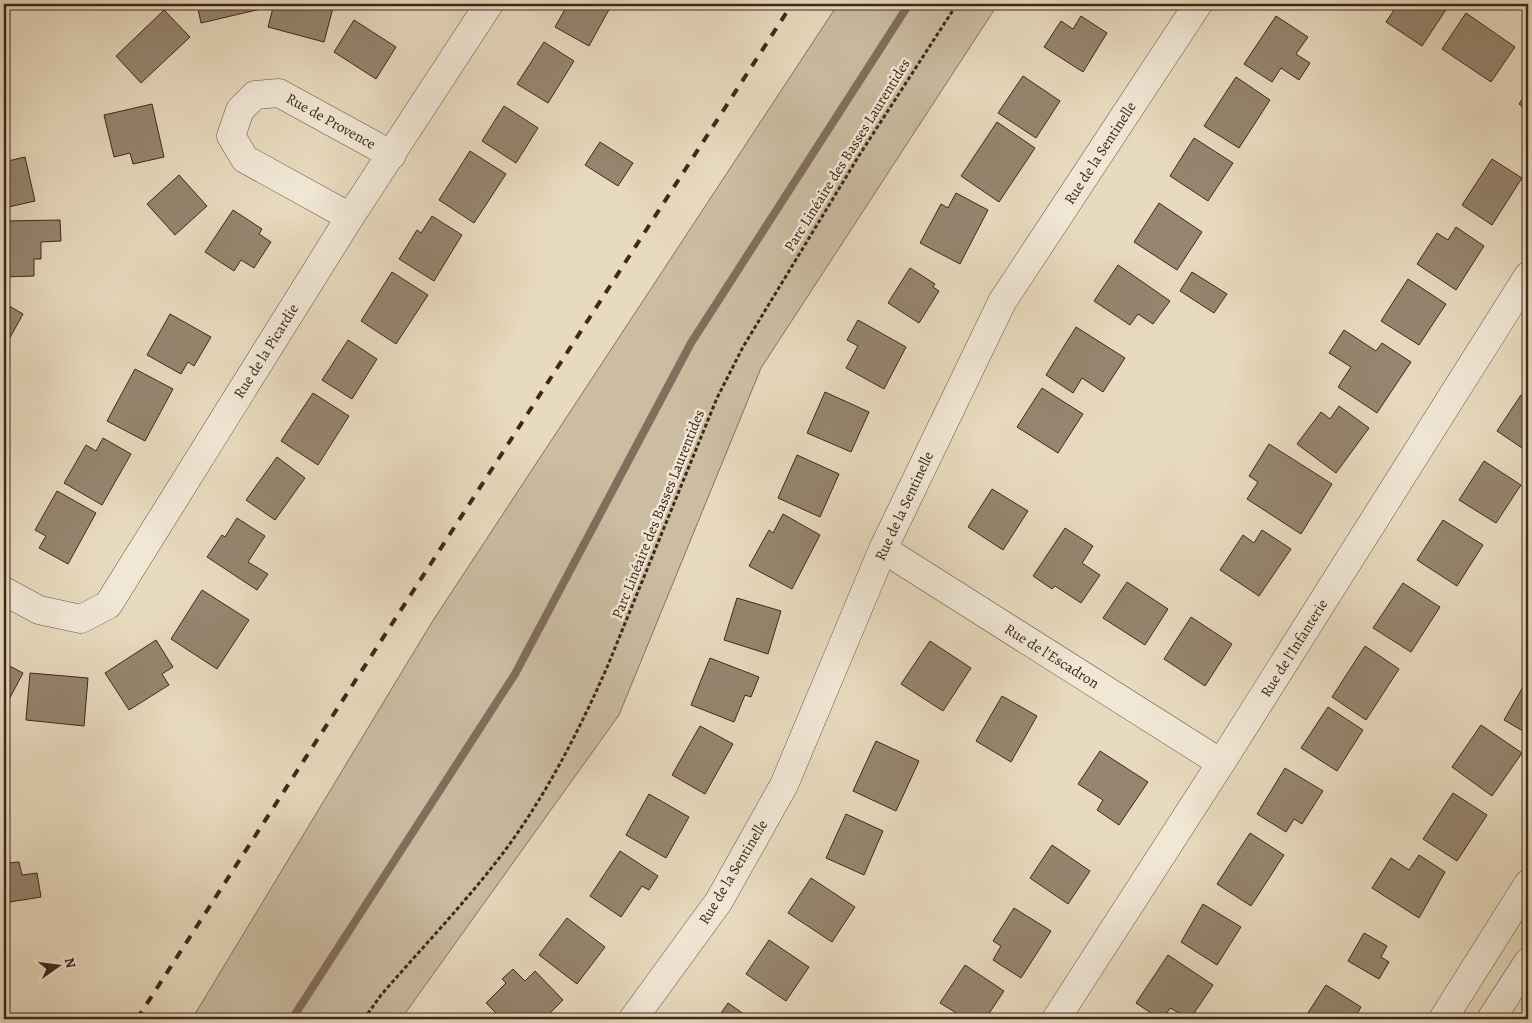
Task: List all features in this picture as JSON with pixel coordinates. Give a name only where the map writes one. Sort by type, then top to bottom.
[{"type":"street","name":"Rue de la Picardie","points":[[4,590],[39,610],[81,619],[108,605],[350,217],[489,4]]},
{"type":"street","name":"Rue de la Sentinelle","points":[[633,1019],[719,901],[784,785],[883,549],[1002,302],[1198,4]]},
{"type":"street","name":"Rue de Provence","points":[[350,217],[245,159],[231,136],[240,110],[255,94],[279,93],[392,155]]},
{"type":"street","name":"Rue de l'Infanterie","points":[[1056,1019],[1221,763],[1528,276]]},
{"type":"street","name":"Rue de l'Escadron","points":[[883,549],[1221,763]]},
{"type":"street","points":[[1442,1019],[1528,884]]},
{"type":"street","points":[[1492,1019],[1528,961],[1494,938]]},
{"type":"path","name":"Parc Linéaire des Basses Laurentides","points":[[364,1019],[381,995],[500,858],[553,775],[591,704],[718,398],[743,347],[855,162],[957,4]]},
{"type":"shaded area","points":[[838,4],[998,4],[761,368],[619,715],[401,1019],[192,1019],[432,622]]},
{"type":"building","points":[[197,4],[260,4],[261,9],[201,23]]},
{"type":"building","points":[[274,4],[334,4],[324,42],[268,27]]},
{"type":"building","points":[[568,4],[612,4],[589,46],[555,27]]},
{"type":"building","points":[[1398,4],[1449,5],[1422,46],[1386,22]]},
{"type":"building","points":[[164,10],[190,37],[141,83],[116,56]]},
{"type":"building","points":[[1466,13],[1515,47],[1491,82],[1442,49]]},
{"type":"building","points":[[1081,16],[1107,33],[1083,72],[1044,47],[1061,21],[1073,29]]},
{"type":"building","points":[[1276,16],[1308,37],[1296,54],[1310,63],[1299,80],[1281,68],[1272,82],[1244,64]]},
{"type":"building","points":[[354,20],[396,47],[376,79],[334,52]]},
{"type":"building","points":[[544,42],[574,61],[548,103],[517,84]]},
{"type":"building","points":[[1023,76],[1060,101],[1036,138],[998,113]]},
{"type":"building","points":[[1236,77],[1270,100],[1239,148],[1204,126]]},
{"type":"building","points":[[1528,90],[1528,111],[1519,104]]},
{"type":"building","points":[[152,104],[164,157],[133,164],[130,153],[114,157],[104,115]]},
{"type":"building","points":[[504,106],[538,128],[516,163],[482,141]]},
{"type":"building","points":[[997,122],[1035,148],[999,202],[961,176]]},
{"type":"building","points":[[1194,138],[1233,163],[1208,201],[1170,176]]},
{"type":"building","points":[[600,142],[633,163],[618,186],[585,165]]},
{"type":"building","points":[[4,146],[8,161],[25,157],[35,201],[4,208]]},
{"type":"building","points":[[470,151],[506,174],[474,223],[439,200]]},
{"type":"building","points":[[1492,159],[1522,178],[1492,225],[1462,205]]},
{"type":"building","points":[[179,175],[207,206],[175,235],[147,204]]},
{"type":"building","points":[[956,193],[988,210],[960,264],[920,243],[941,204],[948,208]]},
{"type":"building","points":[[1159,203],[1202,232],[1177,270],[1134,242]]},
{"type":"building","points":[[233,210],[262,229],[259,234],[271,242],[254,268],[241,260],[234,271],[205,252]]},
{"type":"building","points":[[432,216],[462,235],[434,281],[399,259],[417,230],[421,233]]},
{"type":"building","points":[[60,220],[61,241],[41,242],[41,259],[34,259],[34,276],[4,277],[4,221]]},
{"type":"building","points":[[1456,227],[1484,246],[1456,290],[1417,264],[1437,233],[1448,240]]},
{"type":"building","points":[[1118,265],[1170,301],[1153,324],[1138,314],[1130,325],[1094,301]]},
{"type":"building","points":[[910,268],[935,284],[933,287],[939,291],[919,323],[888,303]]},
{"type":"building","points":[[392,272],[428,295],[396,344],[361,321]]},
{"type":"building","points":[[1192,272],[1227,294],[1214,313],[1180,291]]},
{"type":"building","points":[[1408,279],[1446,304],[1419,345],[1381,321]]},
{"type":"building","points":[[4,303],[23,314],[7,343],[4,341]]},
{"type":"building","points":[[170,314],[211,337],[194,366],[188,362],[181,374],[147,355]]},
{"type":"building","points":[[858,320],[906,347],[884,389],[846,368],[858,346],[847,340]]},
{"type":"building","points":[[1076,327],[1125,358],[1103,392],[1082,378],[1073,393],[1046,375]]},
{"type":"building","points":[[1344,330],[1376,351],[1382,343],[1411,362],[1377,413],[1338,387],[1351,367],[1329,353]]},
{"type":"building","points":[[348,340],[377,359],[352,399],[322,380]]},
{"type":"building","points":[[135,369],[173,389],[145,441],[107,421]]},
{"type":"building","points":[[1042,388],[1083,414],[1058,453],[1017,427]]},
{"type":"building","points":[[825,392],[869,412],[851,452],[807,433]]},
{"type":"building","points":[[313,393],[349,416],[318,465],[281,441]]},
{"type":"building","points":[[1521,395],[1528,400],[1528,452],[1497,431]]},
{"type":"building","points":[[1339,406],[1369,428],[1336,473],[1297,444],[1321,412],[1330,419]]},
{"type":"building","points":[[103,438],[131,454],[102,505],[64,483],[86,445],[96,451]]},
{"type":"building","points":[[1269,444],[1332,484],[1301,534],[1247,499],[1258,482],[1249,476]]},
{"type":"building","points":[[797,455],[839,474],[820,517],[778,498]]},
{"type":"building","points":[[277,457],[305,478],[275,520],[246,500]]},
{"type":"building","points":[[1484,461],[1521,485],[1496,523],[1459,500]]},
{"type":"building","points":[[992,489],[1028,511],[1003,550],[968,527]]},
{"type":"building","points":[[57,491],[96,513],[68,564],[39,548],[46,536],[35,530]]},
{"type":"building","points":[[783,514],[820,535],[792,589],[749,566],[769,530],[773,533]]},
{"type":"building","points":[[237,518],[265,536],[248,562],[268,574],[257,590],[207,557],[222,535],[225,537]]},
{"type":"building","points":[[1443,520],[1483,545],[1457,586],[1417,560]]},
{"type":"building","points":[[1065,528],[1093,546],[1082,563],[1100,575],[1081,603],[1055,586],[1052,589],[1033,576]]},
{"type":"building","points":[[1262,530],[1291,549],[1259,596],[1220,570],[1243,535],[1254,543]]},
{"type":"building","points":[[1127,582],[1168,609],[1145,645],[1103,618]]},
{"type":"building","points":[[1403,583],[1440,607],[1411,652],[1373,628]]},
{"type":"building","points":[[202,590],[249,620],[217,669],[171,639]]},
{"type":"building","points":[[737,598],[781,611],[768,654],[724,640]]},
{"type":"building","points":[[1191,617],[1232,644],[1205,686],[1164,659]]},
{"type":"building","points":[[156,640],[173,667],[162,674],[169,685],[129,710],[105,673]]},
{"type":"building","points":[[930,641],[971,668],[943,711],[901,684]]},
{"type":"building","points":[[1365,646],[1399,669],[1366,720],[1332,697]]},
{"type":"building","points":[[710,658],[759,677],[751,697],[745,695],[734,722],[691,705]]},
{"type":"building","points":[[4,663],[23,673],[4,709]]},
{"type":"building","points":[[30,673],[88,678],[84,726],[26,720]]},
{"type":"building","points":[[1528,678],[1528,734],[1504,720]]},
{"type":"building","points":[[1002,696],[1037,716],[1011,762],[976,741]]},
{"type":"building","points":[[1328,707],[1363,730],[1337,771],[1301,748]]},
{"type":"building","points":[[1481,725],[1522,753],[1492,796],[1452,767]]},
{"type":"building","points":[[700,726],[733,744],[705,794],[672,775]]},
{"type":"building","points":[[876,741],[919,761],[896,811],[853,791]]},
{"type":"building","points":[[1100,751],[1148,782],[1119,825],[1097,810],[1103,800],[1078,784]]},
{"type":"building","points":[[1285,768],[1323,791],[1302,824],[1294,819],[1286,832],[1257,814]]},
{"type":"building","points":[[1453,793],[1487,815],[1457,861],[1423,839]]},
{"type":"building","points":[[649,794],[689,817],[666,858],[626,835]]},
{"type":"building","points":[[846,814],[883,831],[864,875],[826,858]]},
{"type":"building","points":[[1250,833],[1284,855],[1251,906],[1217,884]]},
{"type":"building","points":[[1052,845],[1090,871],[1068,904],[1030,878]]},
{"type":"building","points":[[6,848],[8,863],[19,862],[22,875],[37,873],[41,897],[4,903],[4,849]]},
{"type":"building","points":[[620,851],[658,876],[649,890],[642,886],[621,917],[590,896]]},
{"type":"building","points":[[1419,855],[1445,872],[1419,918],[1372,888],[1391,858],[1409,870]]},
{"type":"building","points":[[811,878],[855,907],[832,942],[788,913]]},
{"type":"building","points":[[1203,904],[1241,927],[1217,965],[1181,942]]},
{"type":"building","points":[[1014,908],[1051,931],[1021,978],[993,960],[1001,946],[993,941]]},
{"type":"building","points":[[567,918],[605,947],[577,984],[539,955]]},
{"type":"building","points":[[1364,933],[1387,946],[1381,957],[1389,962],[1379,979],[1348,961]]},
{"type":"building","points":[[769,940],[809,967],[786,1001],[746,974]]},
{"type":"building","points":[[1168,955],[1213,985],[1190,1019],[1170,1008],[1163,1019],[1160,1019],[1136,1003]]},
{"type":"building","points":[[965,965],[1004,991],[988,1015],[992,1019],[954,1019],[958,1014],[940,1003]]},
{"type":"building","points":[[513,969],[525,981],[535,971],[563,1000],[544,1019],[502,1019],[486,1003],[506,983],[502,979]]},
{"type":"building","points":[[1326,985],[1361,1007],[1354,1019],[1304,1019]]},
{"type":"building","points":[[728,1003],[751,1019],[717,1019]]},
{"type":"waterway","points":[[292,1019],[515,674],[691,343],[909,4]]},
{"type":"railway","points":[[137,1019],[792,4]]}]
